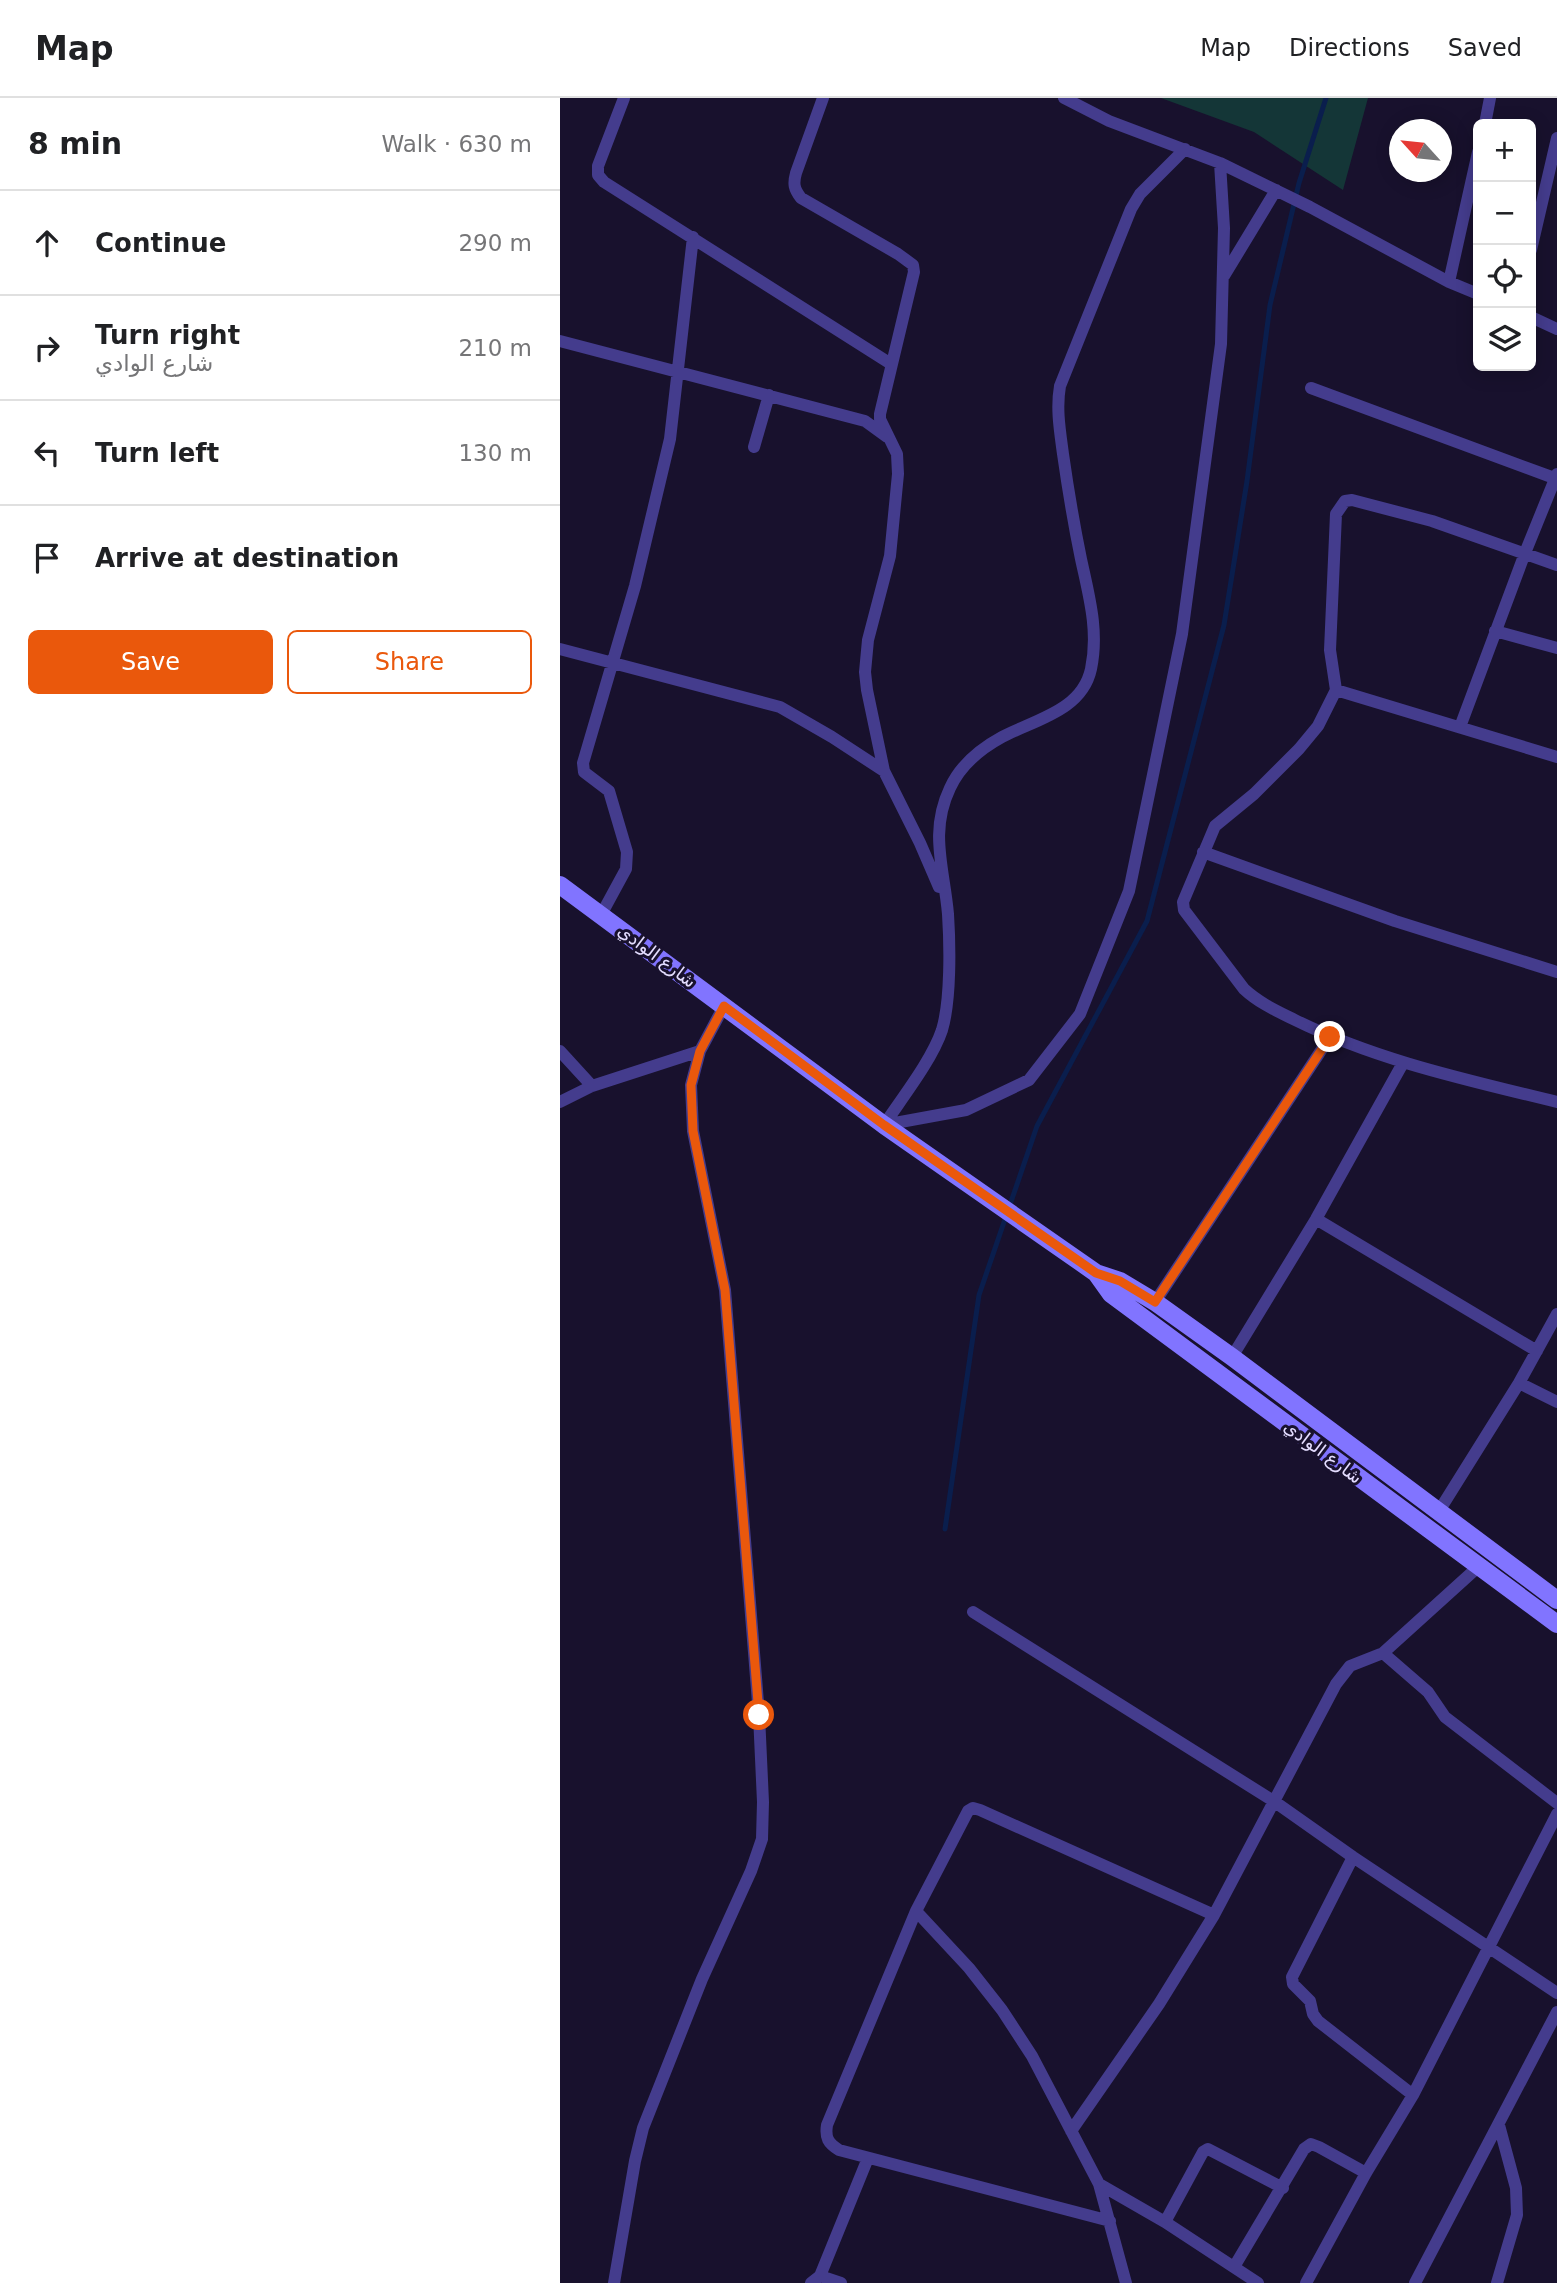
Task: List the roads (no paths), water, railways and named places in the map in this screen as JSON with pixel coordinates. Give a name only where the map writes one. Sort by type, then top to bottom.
[{"type":"main road","name":"شارع الوادي","points":[[560,884],[884,1125],[1096,1273],[1120,1281],[1155,1302],[1232,1357],[1557,1600]]},
{"type":"main road","name":"شارع الوادي","points":[[1096,1273],[1111,1294],[1557,1624]]},
{"type":"street","points":[[624,98],[598,166],[598,175],[604,182],[891,364]]},
{"type":"street","points":[[823,98],[793,182],[795,191],[801,198],[913,265],[914,272],[880,419],[897,454],[898,474],[890,556],[868,640],[865,671],[884,771],[937,881],[948,914]]},
{"type":"street","points":[[1065,98],[1109,121],[1220,163],[1473,292]]},
{"type":"street","points":[[1486,119],[1490,98]]},
{"type":"street","points":[[1532,245],[1557,138]]},
{"type":"street","points":[[884,1125],[932,1051],[942,1030],[946,1006],[948,914],[937,833],[941,810],[955,779],[975,755],[1000,738],[1055,714],[1064,707],[1082,690],[1091,671],[1093,615],[1068,489],[1057,403],[1060,386],[1131,209],[1140,194],[1185,149]]},
{"type":"street","points":[[884,1125],[966,1110],[1029,1080],[1080,1014],[1129,891],[1182,634],[1221,344],[1224,228],[1220,163]]},
{"type":"street","points":[[1449,282],[1473,174]]},
{"type":"street","points":[[1222,279],[1276,190]]},
{"type":"street","points":[[601,915],[626,869],[627,852],[609,791],[584,772],[583,764],[635,586],[670,439],[693,237]]},
{"type":"street","points":[[1536,319],[1557,329]]},
{"type":"street","points":[[560,341],[864,421],[891,440]]},
{"type":"street","points":[[1311,388],[1556,477],[1460,727]]},
{"type":"street","points":[[754,447],[769,395]]},
{"type":"street","points":[[1557,565],[1432,521],[1352,500],[1345,501],[1336,514],[1330,650],[1336,690],[1318,726],[1305,741],[1254,794],[1215,826],[1184,902],[1184,910],[1254,999],[1330,1037],[1403,1063],[1557,1102]]},
{"type":"street","points":[[1495,631],[1557,648]]},
{"type":"street","points":[[560,649],[780,706],[884,771]]},
{"type":"street","points":[[1336,690],[1557,757]]},
{"type":"street","points":[[1203,852],[1395,921],[1557,972]]},
{"type":"street","points":[[614,2283],[643,2127],[762,1839],[759,1715],[725,1290],[693,1131],[691,1085],[700,1051],[724,1006]]},
{"type":"street","points":[[1155,1302],[1330,1037]]},
{"type":"street","points":[[560,1051],[592,1086]]},
{"type":"street","points":[[560,1102],[592,1086],[700,1051]]},
{"type":"street","points":[[1232,1357],[1316,1219],[1403,1063]]},
{"type":"street","points":[[1316,1219],[1537,1351]]},
{"type":"street","points":[[1439,1511],[1519,1383],[1557,1314]]},
{"type":"street","points":[[1519,1383],[1557,1402]]},
{"type":"street","points":[[1071,2130],[1159,2004],[1214,1916],[1336,1684],[1350,1666],[1383,1653],[1478,1567]]},
{"type":"street","points":[[973,1612],[1275,1802],[1557,1993]]},
{"type":"street","points":[[1383,1653],[1428,1692],[1445,1717],[1557,1803]]},
{"type":"street","points":[[1110,2221],[839,2150],[830,2144],[826,2136],[827,2125],[916,1912],[964,1816],[973,1808],[1214,1916]]},
{"type":"street","points":[[1306,2283],[1366,2173],[1413,2095],[1557,1814]]},
{"type":"street","points":[[1353,1857],[1292,1977],[1293,1984],[1310,2001],[1318,2021],[1413,2095]]},
{"type":"street","points":[[916,1912],[969,1968],[1002,2010],[1032,2056],[1100,2184],[1126,2283]]},
{"type":"street","points":[[1415,2283],[1557,2012]]},
{"type":"street","points":[[1497,2283],[1517,2215],[1517,2188],[1499,2125]]},
{"type":"street","points":[[1234,2267],[1304,2149],[1311,2144],[1366,2173]]},
{"type":"street","points":[[1165,2222],[1203,2152],[1208,2149],[1283,2188]]},
{"type":"street","points":[[841,2283],[815,2279],[868,2158]]},
{"type":"street","points":[[1100,2184],[1165,2222],[1258,2283]]},
{"type":"waterway","points":[[945,1529],[979,1295],[1037,1126],[1147,921],[1224,625],[1247,481],[1270,305],[1299,183],[1326,98]]}]
